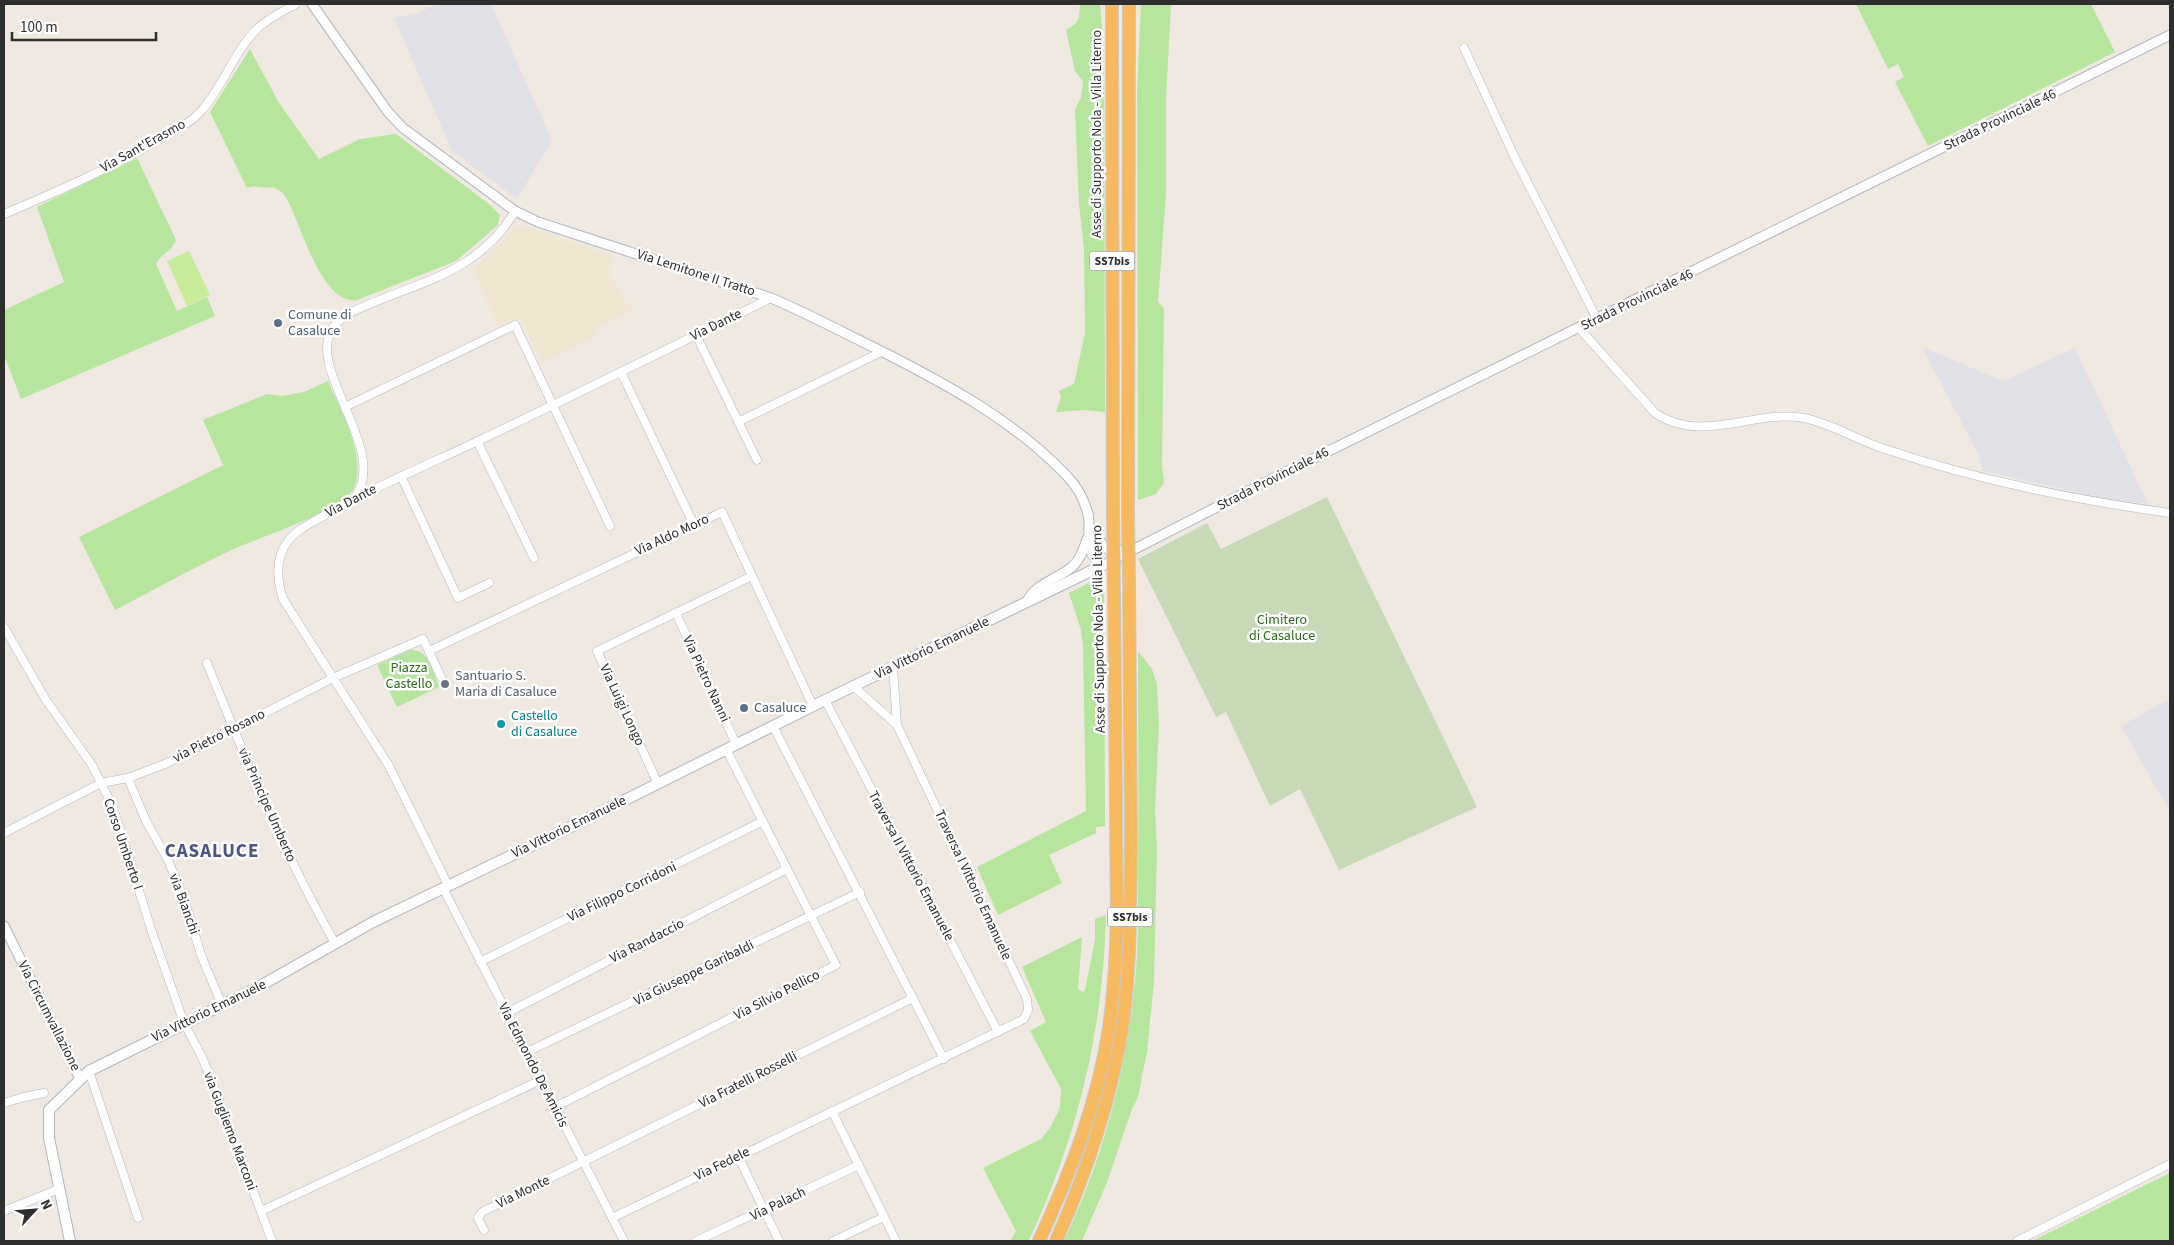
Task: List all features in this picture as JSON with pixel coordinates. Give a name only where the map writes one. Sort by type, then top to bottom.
[{"type":"highway","points":[[1104,4],[1112,40]]},
{"type":"highway","name":"Asse di Supporto Nola - Villa Literno","points":[[1039,1241],[1063,1189],[1083,1135],[1099,1076],[1111,1011],[1115,974],[1117,921],[1113,518],[1112,4]]},
{"type":"highway","name":"SS7bis","points":[[1056,1241],[1077,1193],[1110,1092],[1123,1022],[1130,951],[1131,733],[1128,514],[1131,8]]},
{"type":"main road","name":"Via Vittorio Emanuele","points":[[59,1189],[49,1138],[49,1110],[88,1070],[253,990],[372,922],[658,784],[893,666],[1103,565]]},
{"type":"main road","points":[[59,1189],[70,1241]]},
{"type":"street","name":"Via Sant'Erasmo","points":[[4,214],[43,198],[128,157],[183,126],[202,110],[246,42],[258,28],[270,18],[296,4]]},
{"type":"street","name":"Via Lemitone II Tratto","points":[[312,4],[388,112],[403,128],[515,211],[538,222],[771,298],[802,311],[936,379],[978,403],[1025,438],[1068,476],[1078,490],[1088,515],[1089,529],[1101,550],[1103,565]]},
{"type":"street","name":"Strada Provinciale 46","points":[[1103,565],[1266,482],[2170,35]]},
{"type":"street","points":[[1464,48],[1515,158],[1597,319]]},
{"type":"street","points":[[354,499],[362,484],[364,465],[360,445],[330,365],[329,338],[334,325],[362,307],[460,267],[491,242],[507,225],[515,211]]},
{"type":"street","name":"Via Dante","points":[[445,886],[389,766],[285,604],[280,588],[278,568],[284,548],[292,536],[354,499],[477,442],[771,298]]},
{"type":"street","points":[[345,407],[515,324],[610,526]]},
{"type":"street","points":[[1579,328],[1655,413],[1671,422],[1692,426],[1736,424],[1772,418],[1802,418],[1836,427],[1884,449],[1984,477],[2058,494],[2170,513]]},
{"type":"street","points":[[696,335],[757,460]]},
{"type":"street","points":[[738,422],[881,352]]},
{"type":"street","points":[[621,372],[694,524]]},
{"type":"street","points":[[477,442],[534,558]]},
{"type":"street","points":[[402,476],[458,598],[489,583]]},
{"type":"street","name":"Via Aldo Moro","points":[[428,651],[722,512],[813,706]]},
{"type":"street","points":[[1089,529],[1107,548],[1121,550],[1139,546]]},
{"type":"street","points":[[1027,602],[1030,595],[1039,586],[1073,566],[1083,551],[1089,529]]},
{"type":"street","points":[[676,614],[752,576]]},
{"type":"street","name":"Via Pietro Nanni","points":[[676,614],[731,747]]},
{"type":"street","name":"Via Luigi Longo","points":[[658,784],[597,650],[676,614]]},
{"type":"street","name":"Corso Umberto I","points":[[4,627],[46,700],[92,764],[113,807],[151,929],[184,1023]]},
{"type":"street","points":[[333,678],[423,639],[441,677]]},
{"type":"street","name":"via Principe Umberto","points":[[207,663],[233,729],[307,894],[335,943]]},
{"type":"street","name":"Traversa I Vittorio Emanuele","points":[[893,666],[896,725]]},
{"type":"street","name":"via Pietro Rosano","points":[[4,833],[101,783],[128,778],[165,764],[333,678]]},
{"type":"street","name":"Traversa I Vittorio Emanuele","points":[[854,686],[896,725],[1027,999],[1028,1010],[1024,1019],[998,1032]]},
{"type":"street","name":"Traversa II Vittorio Emanuele","points":[[825,700],[998,1032]]},
{"type":"street","points":[[773,726],[860,892],[944,1059]]},
{"type":"street","name":"Via Silvio Pellico","points":[[555,1107],[836,966],[763,821],[731,747]]},
{"type":"street","name":"via Bianchi","points":[[128,778],[146,821],[168,860],[201,955],[222,1005]]},
{"type":"street","name":"Via Filippo Corridoni","points":[[480,962],[763,821]]},
{"type":"street","name":"Via Randaccio","points":[[507,1013],[787,869]]},
{"type":"street","name":"Via Edmondo De Amicis","points":[[445,886],[480,962],[624,1241]]},
{"type":"street","name":"Via Giuseppe Garibaldi","points":[[527,1052],[860,892]]},
{"type":"street","name":"Via Circumvallazione","points":[[4,926],[80,1078]]},
{"type":"street","name":"Via Fratelli Rosselli","points":[[583,1162],[913,998]]},
{"type":"street","name":"via Gugliemo Marconi","points":[[184,1023],[202,1057],[272,1241]]},
{"type":"street","name":"Via Fedele","points":[[612,1218],[998,1032]]},
{"type":"street","points":[[88,1070],[138,1218]]},
{"type":"street","points":[[261,1211],[541,1080]]},
{"type":"street","points":[[4,1103],[24,1096],[44,1093]]},
{"type":"street","points":[[832,1111],[896,1241]]},
{"type":"street","points":[[738,1156],[779,1241]]},
{"type":"street","name":"Via Monte","points":[[484,1230],[478,1218],[482,1212],[583,1162]]},
{"type":"street","points":[[2017,1241],[2170,1164]]},
{"type":"street","name":"Via Palach","points":[[696,1241],[859,1165]]},
{"type":"street","points":[[4,1211],[59,1189]]},
{"type":"street","points":[[834,1241],[884,1217]]},
{"type":"shaded area","points":[[438,4],[491,4],[552,140],[517,199],[452,151],[394,18],[419,12]]},
{"type":"shaded area","points":[[521,225],[613,256],[608,273],[627,303],[635,305],[631,312],[600,327],[591,338],[542,363],[521,319],[499,329],[473,269],[515,228]]},
{"type":"shaded area","points":[[1922,347],[2003,381],[2075,348],[2148,504],[2099,497],[1983,471],[1978,454]]},
{"type":"shaded area","points":[[2170,699],[2170,812],[2121,726]]},
{"type":"green space","points":[[1080,4],[1100,4],[1104,57],[1105,412],[1083,410],[1056,412],[1061,397],[1059,391],[1074,384],[1085,333],[1084,249],[1079,204],[1075,110],[1081,97],[1083,81],[1075,71],[1066,30],[1078,20]]},
{"type":"green space","points":[[1141,4],[1171,4],[1166,98],[1166,193],[1158,302],[1164,308],[1162,464],[1164,483],[1156,494],[1138,500],[1137,89]]},
{"type":"green space","points":[[1856,4],[2091,4],[2115,52],[1928,146],[1895,82],[1904,77],[1898,64],[1888,69]]},
{"type":"green space","points":[[250,49],[279,103],[319,159],[360,139],[396,134],[489,204],[500,215],[498,225],[456,261],[357,300],[344,298],[332,289],[322,276],[284,194],[272,187],[253,186],[247,188],[210,112]]},
{"type":"green space","points":[[137,158],[176,240],[172,248],[156,264],[177,311],[207,297],[215,316],[21,399],[4,355],[4,310],[64,282],[37,207]]},
{"type":"green space","points":[[189,251],[210,295],[187,306],[167,261]]},
{"type":"green space","points":[[328,381],[345,418],[357,460],[355,486],[348,495],[320,513],[222,554],[115,610],[79,537],[223,465],[203,420],[267,394],[283,396],[304,392]]},
{"type":"green space","name":"Cimitero di Casaluce","points":[[1327,497],[1477,807],[1339,870],[1300,789],[1270,806],[1226,712],[1216,717],[1138,559],[1207,523],[1221,549]]},
{"type":"green space","points":[[1104,575],[1105,826],[1096,827],[1096,833],[1049,855],[1062,883],[998,915],[977,867],[1086,811],[1083,646],[1081,630],[1069,593]]},
{"type":"green space","name":"Piazza Castello","points":[[410,650],[416,650],[426,657],[439,687],[397,707],[377,665]]},
{"type":"green space","points":[[1138,651],[1152,669],[1157,685],[1159,725],[1155,810],[1157,848],[1154,982],[1147,1052],[1138,1097],[1132,1109],[1107,1182],[1082,1241],[1064,1241],[1089,1181],[1110,1119],[1130,1023],[1137,960],[1138,929]]},
{"type":"green space","points":[[1106,915],[1100,1000],[1085,1082],[1074,1122],[1061,1162],[1029,1240],[1010,1241],[1016,1231],[983,1168],[1041,1139],[1050,1128],[1060,1108],[1061,1089],[1030,1031],[1046,1022],[1022,967],[1082,937],[1078,989],[1083,992],[1095,940],[1095,919]]},
{"type":"green space","points":[[2170,1173],[2170,1241],[2032,1241]]},
{"type":"place","name":"Comune di Casaluce","points":[[278,323]]},
{"type":"place","name":"Santuario S. Maria di Casaluce","points":[[445,684]]},
{"type":"place","name":"Casaluce","points":[[744,708]]},
{"type":"place","name":"Castello di Casaluce","points":[[501,724]]},
{"type":"district","name":"CASALUCE","points":[[212,851]]}]
